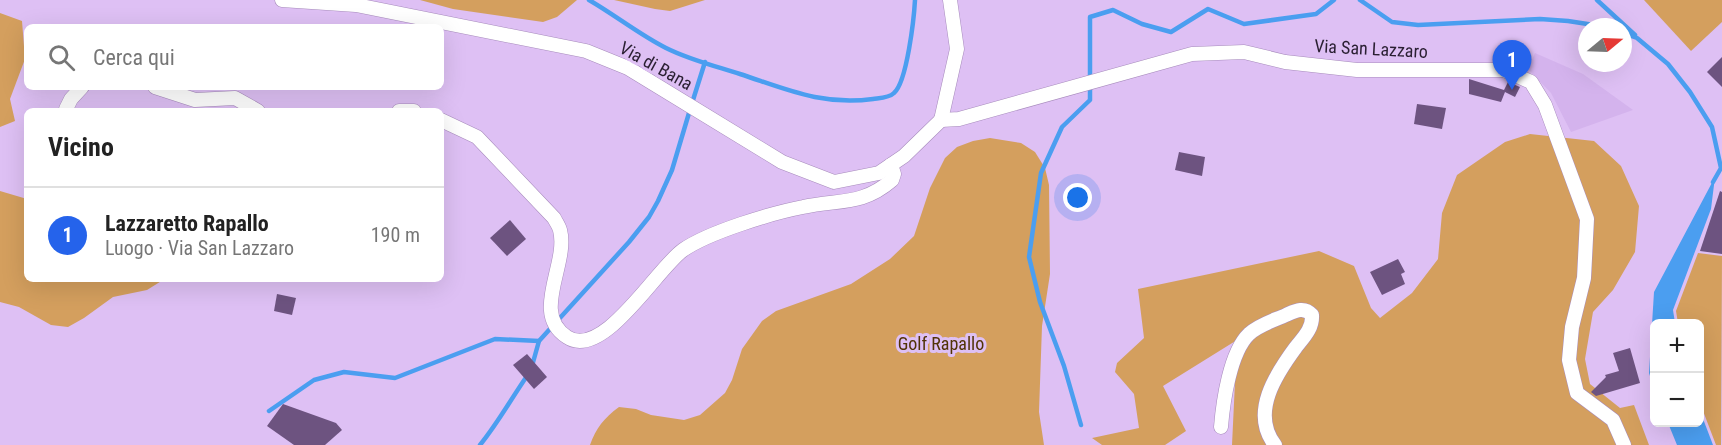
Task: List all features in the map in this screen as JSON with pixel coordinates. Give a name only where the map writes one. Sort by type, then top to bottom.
[{"type":"street","name":"Via di Bana","points":[[282,0],[356,5],[586,51],[628,68],[782,162],[834,182],[879,173],[904,156],[941,120]]},
{"type":"street","points":[[941,120],[957,49],[950,0]]},
{"type":"street","name":"Via San Lazzaro","points":[[941,120],[960,119],[1192,54],[1244,52],[1285,62],[1357,70],[1504,70],[1531,82],[1545,105],[1587,219],[1584,278],[1572,327],[1569,360],[1577,393],[1613,420],[1624,445]]},
{"type":"street","points":[[66,108],[79,90]]},
{"type":"street","points":[[164,90],[195,100],[235,98],[253,108]]},
{"type":"street","points":[[444,121],[477,137],[554,218],[560,230],[561,244],[549,309],[555,324],[564,336],[576,342],[601,334],[616,323],[672,260],[692,245],[731,228],[802,207],[862,199],[875,193],[892,180],[894,174],[891,165]]},
{"type":"street","points":[[1221,427],[1223,403],[1232,368],[1244,340],[1250,333],[1292,312],[1303,309],[1312,315],[1311,326],[1287,360],[1265,399],[1267,428],[1269,437],[1275,445]]},
{"type":"shaded area","points":[[1535,53],[1583,74],[1633,110],[1571,132],[1551,93],[1528,69]]},
{"type":"green space","points":[[420,0],[577,0],[557,17],[543,22],[453,9]]},
{"type":"green space","points":[[614,0],[705,0],[670,11]]},
{"type":"green space","points":[[1644,0],[1722,0],[1722,22],[1691,51]]},
{"type":"green space","points":[[0,13],[22,21],[24,62],[10,99],[15,121],[0,127]]},
{"type":"green space","points":[[1530,134],[1594,141],[1621,166],[1639,206],[1635,252],[1613,290],[1593,312],[1585,359],[1590,384],[1620,408],[1634,405],[1649,445],[1232,445],[1237,340],[1163,386],[1186,431],[1165,445],[1102,445],[1092,438],[1139,428],[1134,394],[1115,372],[1117,363],[1144,338],[1138,289],[1319,251],[1354,266],[1371,308],[1380,318],[1412,293],[1438,259],[1442,213],[1457,175],[1505,142]]},
{"type":"green space","name":"Golf Rapallo","points":[[990,138],[1021,143],[1035,152],[1045,168],[1049,185],[1050,274],[1042,326],[1039,412],[1044,445],[590,445],[601,424],[619,407],[684,420],[700,415],[725,393],[732,380],[742,349],[762,321],[776,311],[851,284],[890,259],[914,236],[930,188],[945,158],[957,147]]},
{"type":"green space","points":[[0,191],[24,198],[24,282],[160,282],[147,290],[113,297],[68,327],[51,325],[19,307],[0,302]]},
{"type":"green space","points":[[1698,253],[1722,256],[1721,445],[1716,445],[1704,414],[1704,319],[1677,319],[1676,311]]},
{"type":"water","points":[[1715,177],[1711,209],[1673,310],[1674,319],[1652,319],[1654,292]]},
{"type":"water","points":[[1704,421],[1713,445],[1677,445],[1670,427],[1704,427]]},
{"type":"building","points":[[1722,57],[1722,87],[1707,72]]},
{"type":"building","points":[[1469,79],[1504,90],[1508,82],[1520,87],[1515,97],[1505,92],[1501,102],[1469,94]]},
{"type":"building","points":[[1417,104],[1446,108],[1442,129],[1414,124]]},
{"type":"building","points":[[1179,152],[1205,157],[1202,176],[1175,170]]},
{"type":"building","points":[[1720,191],[1722,192],[1722,254],[1700,251]]},
{"type":"building","points":[[510,220],[526,239],[507,256],[490,238]]},
{"type":"building","points":[[1398,259],[1405,272],[1401,274],[1405,284],[1382,295],[1370,272]]},
{"type":"building","points":[[277,294],[296,298],[292,315],[274,311]]},
{"type":"building","points":[[1630,348],[1640,383],[1596,396],[1591,392],[1606,377],[1605,375],[1619,371],[1613,353]]},
{"type":"building","points":[[527,354],[547,377],[534,389],[513,365]]},
{"type":"building","points":[[283,404],[336,423],[342,430],[325,445],[294,445],[267,426]]},
{"type":"waterway","points":[[589,0],[656,43],[684,56],[805,95],[855,101],[887,97],[899,87],[909,49],[915,0]]},
{"type":"waterway","points":[[1081,425],[1064,366],[1040,302],[1029,257],[1041,173],[1062,127],[1090,100],[1090,17],[1113,10],[1142,24],[1171,32],[1208,9],[1244,24],[1316,14],[1334,0]]},
{"type":"waterway","points":[[1360,0],[1392,22],[1418,25],[1540,19],[1578,23]]},
{"type":"waterway","points":[[1597,0],[1635,35]]},
{"type":"waterway","points":[[1632,36],[1668,64],[1690,92],[1712,127],[1721,168],[1713,182]]},
{"type":"waterway","points":[[693,100],[705,62]]},
{"type":"waterway","points":[[532,366],[539,341],[649,217],[672,170],[689,113]]},
{"type":"waterway","points":[[269,411],[314,380],[344,372],[395,378],[495,339],[539,341]]},
{"type":"waterway","points":[[480,445],[527,376]]},
{"type":"place","name":"Lazzaretto Rapallo","points":[[1512,90]]}]
